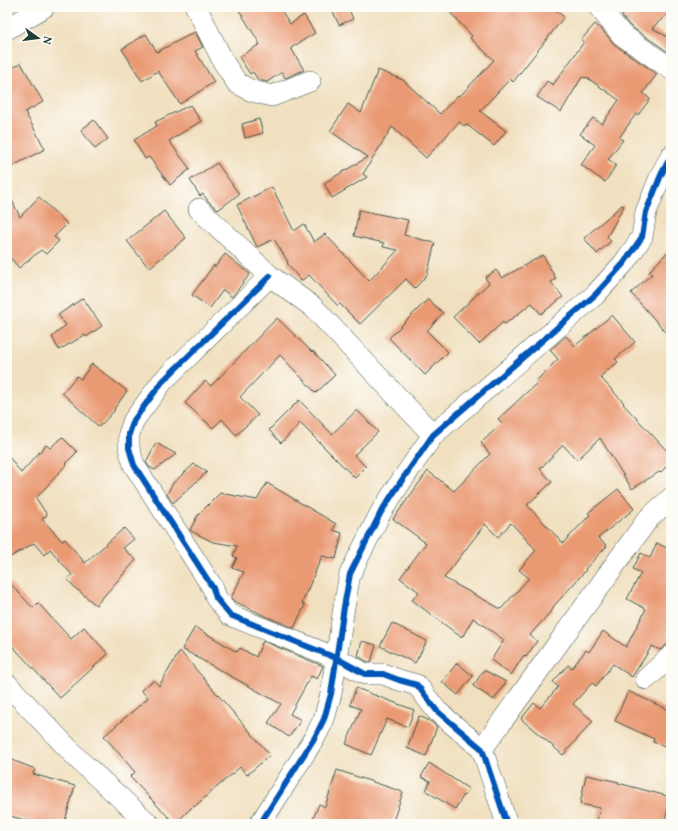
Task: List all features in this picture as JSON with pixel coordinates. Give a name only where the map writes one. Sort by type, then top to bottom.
[{"type":"street","points":[[7,29],[44,7]]},
{"type":"street","points":[[196,7],[224,63],[236,83],[252,91],[272,96],[310,81]]},
{"type":"street","points":[[599,7],[622,35],[671,69]]},
{"type":"street","points":[[260,824],[316,737],[324,719],[331,694],[350,574],[381,512],[433,435],[595,295],[624,263],[642,237],[646,212],[661,175],[671,156]]},
{"type":"street","points":[[199,209],[270,276],[314,307],[433,435]]},
{"type":"street","points":[[270,276],[162,382],[134,420],[129,434],[129,448],[134,465],[212,588],[216,598],[230,615],[336,658],[365,674],[383,674],[417,685],[437,711],[482,749],[507,824]]},
{"type":"street","points":[[482,749],[648,519],[671,498]]},
{"type":"street","points":[[646,679],[669,661]]},
{"type":"street","points":[[7,684],[80,761],[149,824]]},
{"type":"building","points":[[237,7],[279,7],[290,24],[304,15],[315,33],[291,48],[304,70],[285,78],[282,72],[267,82],[258,80],[253,72],[250,74],[239,57],[260,44]]},
{"type":"building","points":[[331,7],[348,7],[353,19],[339,25]]},
{"type":"building","points":[[445,7],[552,7],[564,17],[513,82],[510,79],[480,111],[506,131],[494,146],[466,124],[464,126],[459,122],[426,158],[392,127],[363,174],[367,177],[332,198],[324,183],[368,157],[330,131],[348,104],[361,113],[378,70],[403,80],[440,114],[458,95],[460,96],[494,60],[470,38],[472,36]]},
{"type":"building","points":[[630,7],[671,7],[671,11],[652,28],[671,39],[671,54],[630,26],[622,16]]},
{"type":"building","points":[[595,24],[615,45],[657,74],[643,93],[650,99],[638,115],[636,114],[619,138],[623,140],[608,159],[616,165],[605,182],[581,165],[595,145],[580,134],[593,118],[602,124],[619,100],[586,77],[582,77],[561,112],[537,97],[547,81],[553,85],[584,42],[581,40]]},
{"type":"building","points":[[195,32],[203,47],[195,51],[214,82],[180,104],[158,71],[142,81],[122,49],[146,34],[157,52]]},
{"type":"building","points":[[21,63],[43,102],[25,112],[45,149],[7,169],[7,71]]},
{"type":"building","points":[[190,105],[201,121],[169,141],[190,169],[170,185],[149,157],[145,159],[134,140],[157,126],[155,122]]},
{"type":"building","points":[[259,119],[263,133],[245,138],[242,124]]},
{"type":"building","points":[[94,120],[108,139],[95,149],[81,130]]},
{"type":"building","points":[[217,163],[239,194],[218,210],[203,194],[200,196],[190,180]]},
{"type":"building","points":[[272,187],[294,231],[304,224],[314,242],[325,234],[369,281],[398,250],[383,247],[384,243],[354,236],[359,210],[408,220],[404,235],[435,243],[427,275],[415,288],[406,279],[360,324],[340,304],[338,306],[309,275],[301,281],[287,263],[288,262],[274,239],[257,247],[237,205]]},
{"type":"building","points":[[7,190],[20,217],[39,197],[67,224],[54,237],[59,241],[46,254],[41,250],[19,268],[7,254]]},
{"type":"building","points":[[622,205],[624,206],[607,237],[611,241],[597,254],[584,238]]},
{"type":"building","points":[[164,211],[186,238],[149,268],[127,241]]},
{"type":"building","points":[[671,248],[671,338],[631,293],[652,274],[649,272]]},
{"type":"building","points":[[225,254],[250,274],[232,297],[223,290],[210,308],[192,295],[214,265],[215,267]]},
{"type":"building","points":[[543,255],[556,279],[551,282],[563,297],[541,314],[532,303],[505,324],[503,322],[479,344],[453,317],[489,283],[485,278],[496,270],[502,278]]},
{"type":"building","points":[[83,298],[102,326],[86,337],[85,335],[59,350],[52,337],[66,325],[58,315]]},
{"type":"building","points":[[428,299],[443,313],[427,331],[448,352],[425,375],[389,338]]},
{"type":"building","points":[[612,315],[635,342],[615,359],[618,362],[600,377],[671,455],[671,462],[660,473],[659,472],[632,489],[600,438],[577,460],[563,445],[540,469],[552,482],[527,505],[563,543],[590,515],[588,513],[618,489],[634,509],[598,538],[607,546],[585,569],[586,570],[530,635],[537,641],[526,657],[524,655],[511,675],[491,660],[504,640],[473,618],[461,637],[412,600],[419,592],[400,578],[426,543],[393,519],[428,471],[454,491],[490,454],[481,443],[502,423],[498,419],[537,383],[536,381],[558,359],[550,350],[566,336],[575,346]],"holes":[[[511,523],[536,550],[519,570],[529,578],[501,609],[444,578],[485,524],[498,537]]]},
{"type":"building","points":[[277,318],[312,352],[313,351],[335,375],[316,393],[280,355],[240,397],[258,415],[236,435],[222,419],[213,428],[185,403],[205,381],[211,386]]},
{"type":"building","points":[[92,364],[127,391],[114,409],[115,410],[99,427],[62,393],[77,376],[81,379]]},
{"type":"building","points":[[299,400],[332,434],[357,410],[378,432],[354,455],[366,467],[355,478],[300,423],[281,443],[269,430]]},
{"type":"building","points":[[62,437],[77,452],[36,498],[47,515],[42,519],[62,541],[65,539],[85,563],[124,528],[134,539],[123,548],[136,560],[96,605],[77,590],[67,579],[72,575],[50,549],[44,555],[34,543],[7,559],[7,454],[21,473],[46,445],[50,448]]},
{"type":"building","points":[[156,443],[176,454],[155,470],[149,467],[146,462]]},
{"type":"building","points":[[194,464],[207,472],[173,503],[167,494],[173,483]]},
{"type":"building","points":[[267,483],[336,524],[333,530],[342,533],[336,559],[322,556],[302,603],[305,605],[294,628],[234,601],[231,598],[244,572],[232,568],[237,558],[233,556],[237,546],[213,542],[190,530],[198,515],[220,493],[257,500]]},
{"type":"building","points":[[657,543],[671,550],[671,644],[668,644],[660,650],[652,646],[632,677],[613,664],[596,686],[592,683],[573,704],[593,721],[563,755],[521,719],[534,703],[540,708],[558,687],[553,682],[568,665],[572,668],[586,650],[589,652],[603,631],[626,647],[646,609],[627,599],[641,573],[633,569],[641,553],[650,558]]},
{"type":"building","points":[[7,580],[33,608],[38,603],[71,639],[84,627],[108,654],[60,698],[7,640]]},
{"type":"building","points":[[392,623],[427,641],[415,663],[380,646]]},
{"type":"building","points":[[195,627],[237,652],[240,648],[256,657],[263,641],[323,666],[317,679],[311,676],[290,714],[301,720],[289,737],[268,723],[281,704],[182,649]]},
{"type":"building","points":[[362,641],[376,645],[371,662],[368,662],[358,656]]},
{"type":"building","points":[[180,651],[270,755],[247,775],[240,767],[194,807],[193,806],[175,824],[130,777],[135,772],[104,736],[148,698],[141,690],[154,680],[159,686]]},
{"type":"building","points":[[457,663],[473,676],[458,695],[442,682]]},
{"type":"building","points":[[484,670],[506,682],[494,700],[473,686]]},
{"type":"building","points":[[356,688],[414,710],[408,727],[387,719],[371,755],[346,744],[361,709],[350,705]]},
{"type":"building","points":[[628,691],[671,711],[671,748],[653,742],[654,739],[615,721]]},
{"type":"building","points":[[419,716],[430,721],[437,727],[426,756],[407,748]]},
{"type":"building","points":[[7,758],[35,769],[33,774],[75,786],[64,824],[39,824],[7,815]]},
{"type":"building","points":[[429,763],[469,789],[455,809],[426,791],[430,781],[421,777]]},
{"type":"building","points":[[337,770],[403,792],[392,824],[311,824],[319,804],[325,807]]},
{"type":"building","points":[[586,775],[619,782],[618,783],[671,797],[664,824],[596,824],[600,808],[580,804]]},
{"type":"cycle path","points":[[260,824],[315,737],[324,719],[331,694],[350,574],[381,512],[433,435],[595,295],[624,263],[642,237],[646,212],[661,175],[671,156]]},
{"type":"cycle path","points":[[270,276],[162,382],[134,420],[129,434],[129,448],[134,465],[213,588],[216,598],[230,615],[336,658],[365,674],[383,674],[417,685],[437,711],[482,749],[507,824]]}]
